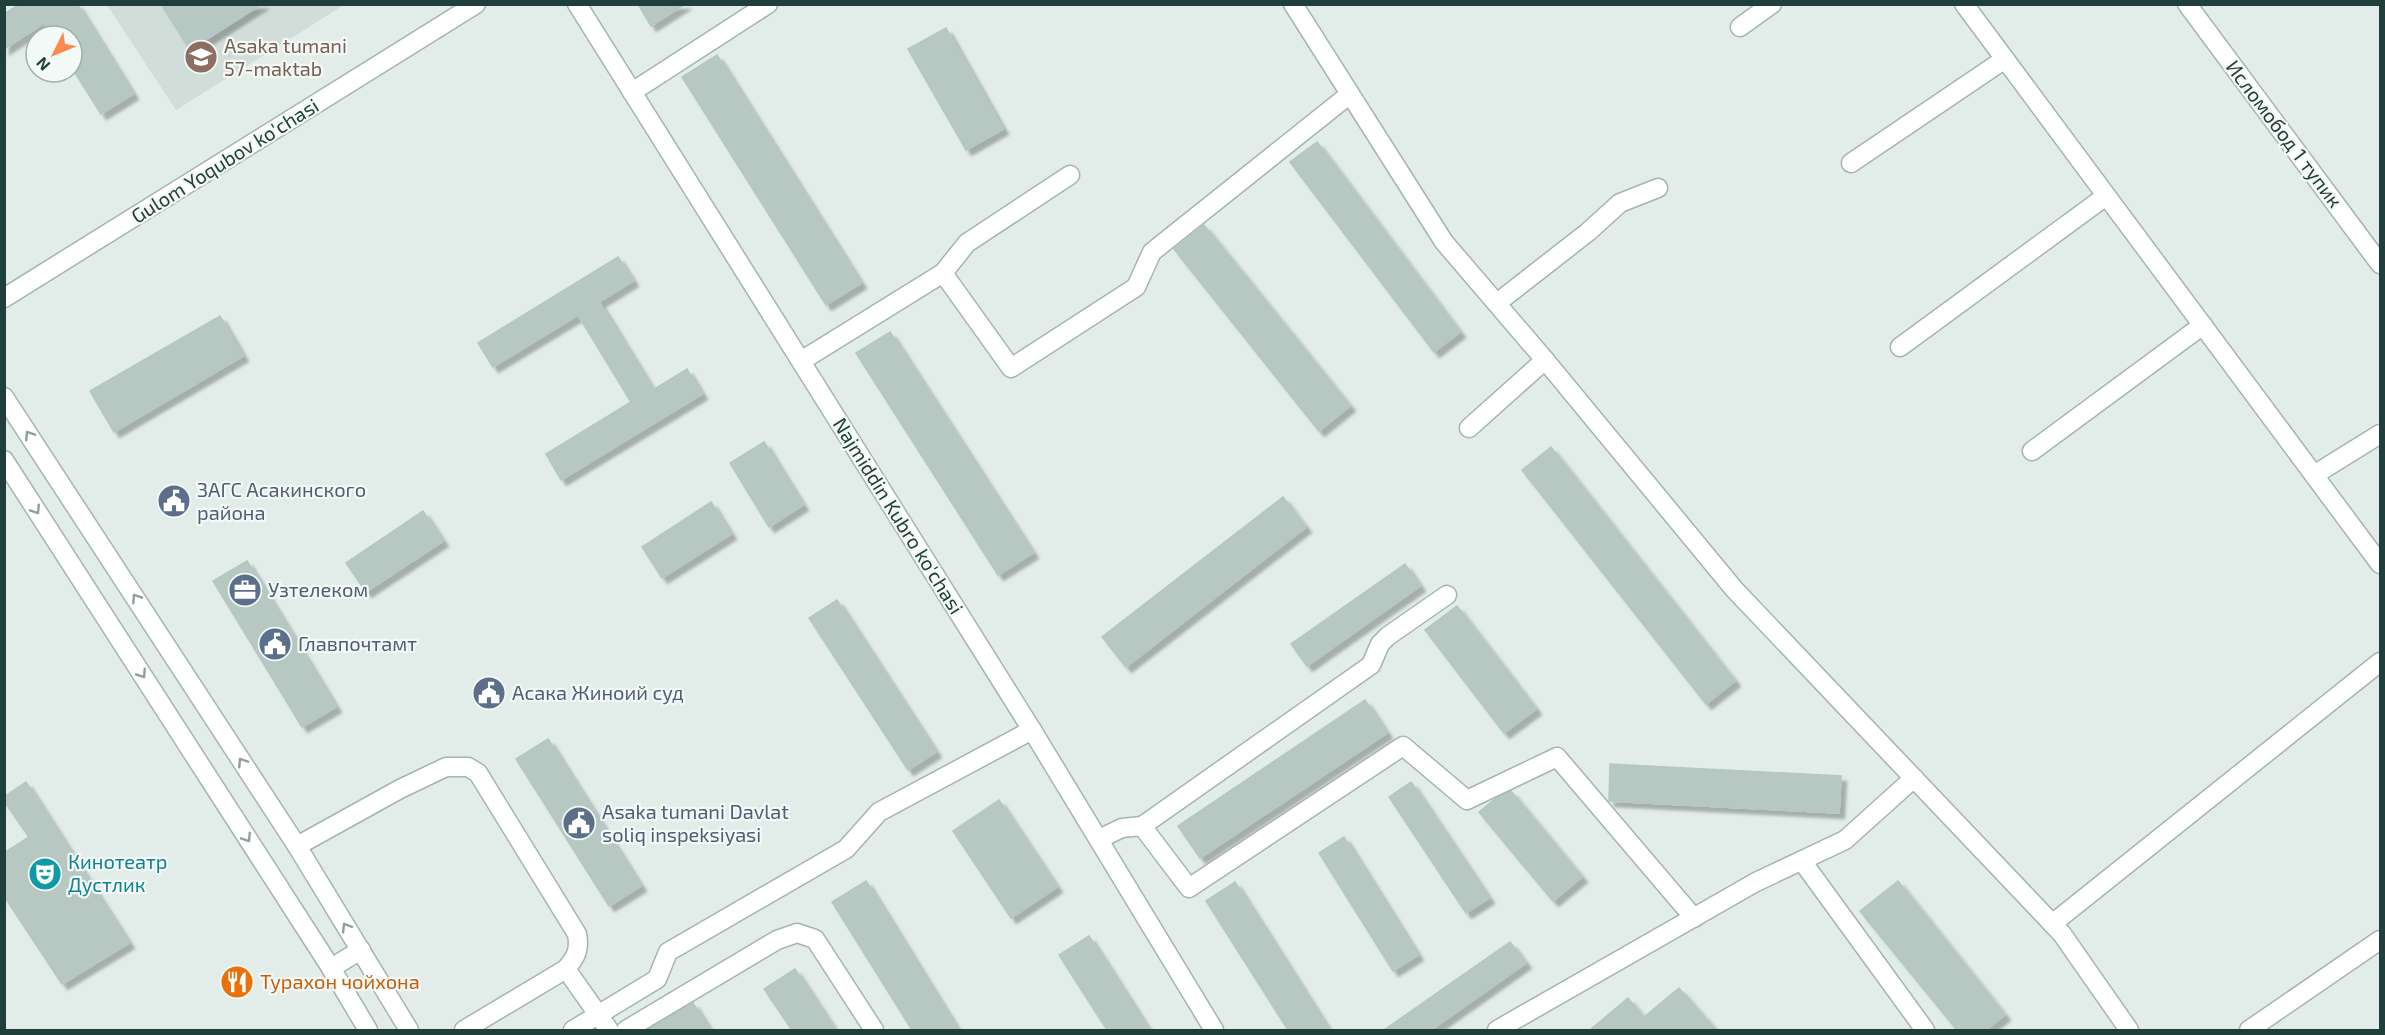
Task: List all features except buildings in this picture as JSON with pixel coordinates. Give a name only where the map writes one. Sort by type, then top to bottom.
[{"type":"street","name":"Gulom Yoqubov ko'chasi","points":[[4,298],[476,4]]},
{"type":"street","name":"Najmiddin Kubro ko'chasi","points":[[577,4],[1032,730],[1214,1030]]},
{"type":"street","points":[[632,92],[768,4]]},
{"type":"street","points":[[1293,4],[1444,242],[1545,360],[1734,589],[2062,934],[2129,1030]]},
{"type":"street","points":[[1740,27],[1772,4]]},
{"type":"street","points":[[1964,4],[2380,564]]},
{"type":"street","name":"Исломобод 1 тупик","points":[[2187,4],[2380,264]]},
{"type":"street","points":[[1851,164],[2005,59]]},
{"type":"street","points":[[943,273],[1011,368],[1136,287],[1152,252],[1350,94]]},
{"type":"street","points":[[801,361],[943,273],[967,243],[1070,175]]},
{"type":"street","points":[[1497,303],[1588,232],[1620,203],[1658,188]]},
{"type":"street","points":[[1900,347],[2106,196]]},
{"type":"street","points":[[2032,451],[2203,326]]},
{"type":"street","points":[[1469,428],[1545,360]]},
{"type":"street","points":[[4,397],[297,846],[410,1030]]},
{"type":"street","points":[[2314,475],[2380,434]]},
{"type":"street","points":[[4,460],[331,968],[368,1030]]},
{"type":"street","points":[[1098,839],[1122,828],[1142,826],[1371,665],[1380,644],[1388,636],[1447,595]]},
{"type":"street","points":[[2052,924],[2380,662]]},
{"type":"street","points":[[573,1030],[657,979],[668,952],[846,849],[879,812],[1032,730]]},
{"type":"street","points":[[1142,826],[1189,888],[1403,746],[1467,800],[1557,757],[1694,918]]},
{"type":"street","points":[[297,846],[400,789],[446,767],[468,766],[482,780],[577,934],[579,946],[576,958],[566,969],[464,1030]]},
{"type":"street","points":[[1497,1030],[1756,882],[1845,840],[1914,778]]},
{"type":"street","points":[[1802,861],[1925,1030]]},
{"type":"street","points":[[626,1030],[777,939],[797,933],[815,939],[874,1030]]},
{"type":"street","points":[[2249,1030],[2380,940]]},
{"type":"street","points":[[331,968],[361,950]]},
{"type":"street","points":[[566,969],[609,1030]]},
{"type":"shaded area","name":"Asaka tumani 57-maktab","points":[[107,5],[344,5],[176,110]]},
{"type":"place","name":"Asaka tumani 57-maktab","points":[[201,57]]},
{"type":"place","name":"ЗАГС Асакинского района","points":[[174,501]]},
{"type":"place","name":"Узтелеком","points":[[245,590]]},
{"type":"place","name":"Главпочтамт","points":[[275,644]]},
{"type":"place","name":"Асака Жиноий суд","points":[[489,693]]},
{"type":"place","name":"Asaka tumani Davlat soliq inspeksiyasi","points":[[579,823]]},
{"type":"place","name":"Кинотеатр Дустлик","points":[[45,874]]},
{"type":"place","name":"Турахон чойхона","points":[[237,982]]}]
